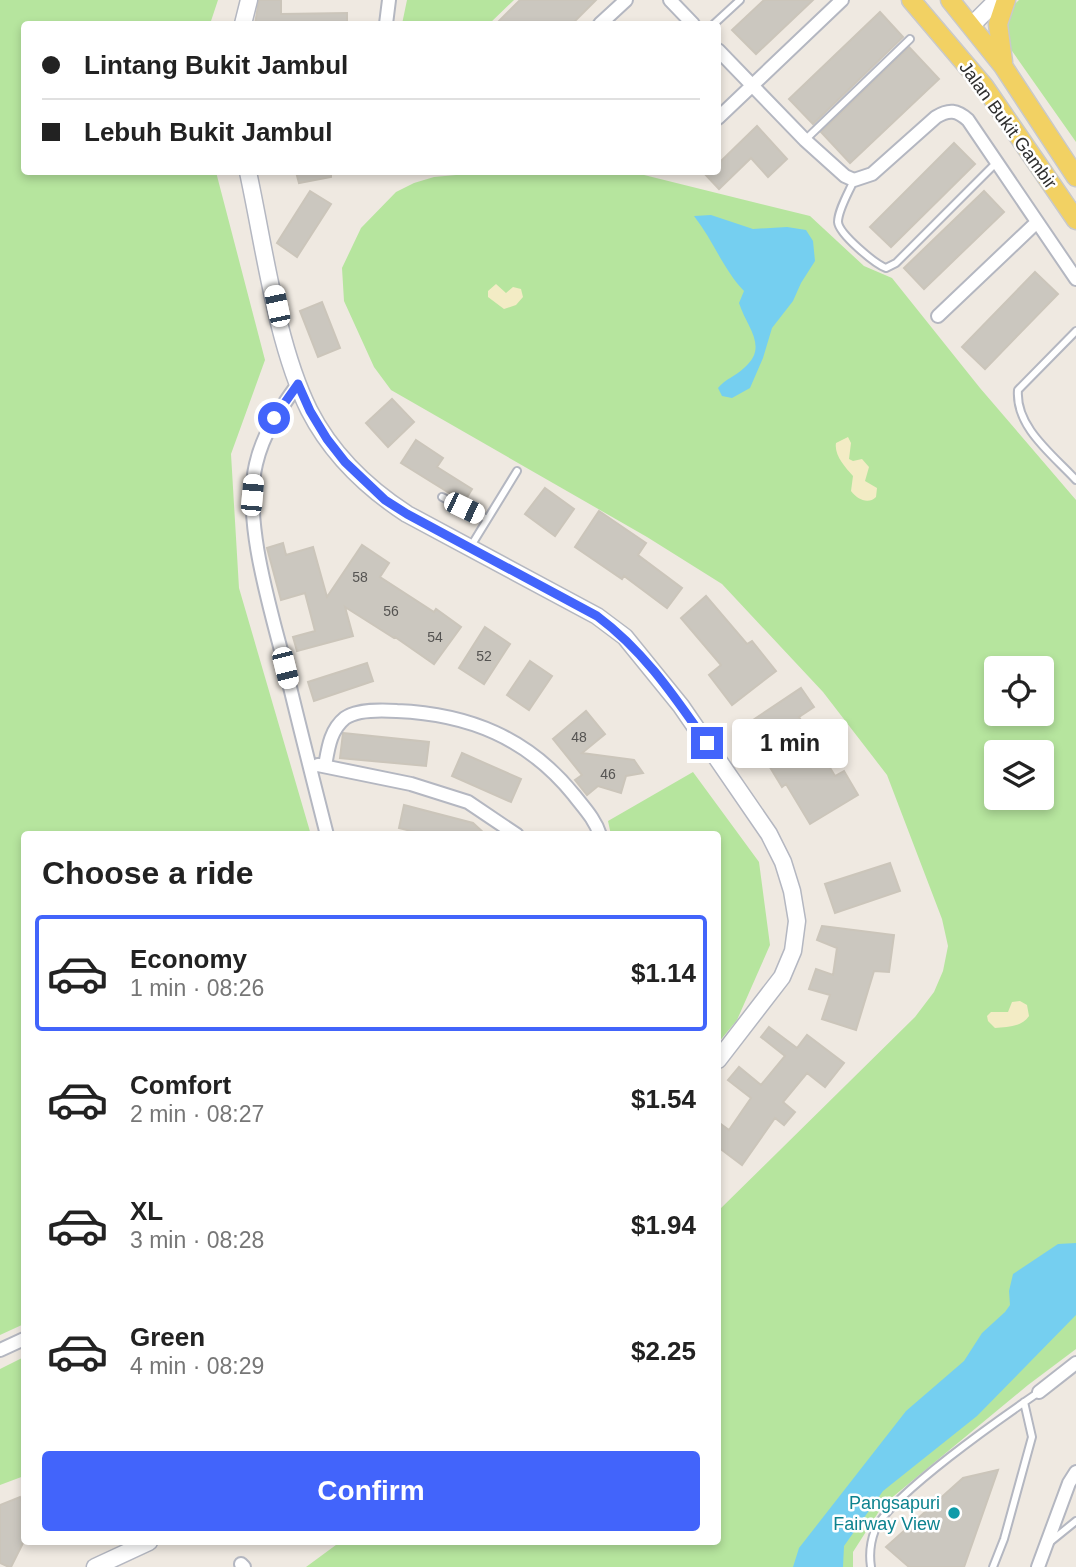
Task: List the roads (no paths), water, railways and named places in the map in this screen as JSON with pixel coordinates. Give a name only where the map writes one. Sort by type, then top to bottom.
[{"type":"main road","points":[[244,21],[249,0]]},
{"type":"main road","name":"Jalan Bukit Gambir","points":[[950,0],[1003,66],[1076,177]]},
{"type":"main road","points":[[972,25],[997,0]]},
{"type":"main road","points":[[1003,66],[998,24],[1006,0]]},
{"type":"main road","points":[[913,2],[941,17],[972,25]]},
{"type":"main road","name":"Jalan Bukit Gambir","points":[[913,2],[984,86],[1076,220]]},
{"type":"main road","points":[[972,25],[975,56],[984,86]]},
{"type":"main road","points":[[249,175],[277,306],[298,384],[327,439],[366,484],[407,514],[597,616],[625,637],[681,706],[769,834],[783,862],[792,891],[797,921],[793,951],[782,977],[721,1056]]},
{"type":"main road","points":[[95,1567],[143,1545]]},
{"type":"street","points":[[386,21],[389,0]]},
{"type":"street","points":[[603,21],[626,0]]},
{"type":"street","points":[[670,0],[690,21]]},
{"type":"street","points":[[721,115],[842,0]]},
{"type":"street","points":[[721,53],[805,140],[845,176],[854,180],[872,174],[936,117],[944,112],[954,111],[968,120],[1076,279]]},
{"type":"street","points":[[938,316],[1037,222]]},
{"type":"street","points":[[298,384],[274,418],[262,441],[255,466],[252,495],[261,572],[326,831]]},
{"type":"street","points":[[325,766],[330,738],[337,726],[346,717],[357,713],[386,710],[427,712],[460,719],[503,735],[555,771],[596,822],[599,831]]},
{"type":"street","points":[[309,764],[411,784],[468,802],[511,831]]},
{"type":"street","points":[[0,1350],[21,1340]]},
{"type":"street","points":[[1040,1392],[1076,1363]]},
{"type":"street","points":[[1040,1565],[1069,1483],[1076,1472]]},
{"type":"lane","points":[[717,21],[740,0]]},
{"type":"lane","points":[[805,140],[910,39]]},
{"type":"lane","points":[[854,180],[838,221],[841,230],[876,264],[886,268],[896,263],[997,162]]},
{"type":"lane","points":[[1076,331],[1018,390],[1017,402],[1027,426],[1076,481]]},
{"type":"lane","points":[[470,548],[517,471]]},
{"type":"lane","points":[[442,497],[487,519]]},
{"type":"lane","points":[[871,1567],[869,1551],[875,1529],[886,1513],[917,1483],[1040,1392]]},
{"type":"lane","points":[[993,1567],[1004,1539],[1032,1437],[1024,1402]]},
{"type":"lane","points":[[1046,1546],[1076,1521]]},
{"type":"water","points":[[711,215],[753,229],[787,227],[806,230],[813,241],[815,261],[793,301],[772,328],[750,388],[732,398],[722,396],[718,388],[751,360],[756,345],[739,303],[744,291],[694,216]]},
{"type":"water","points":[[1076,1243],[1076,1315],[977,1416],[883,1491],[844,1546],[843,1567],[793,1567],[799,1548],[906,1411],[964,1361],[982,1333],[1005,1312],[1010,1305],[1009,1291],[1013,1274],[1058,1244]]},
{"type":"place","name":"Pangsapuri Fairway View","points":[[954,1513]]}]
